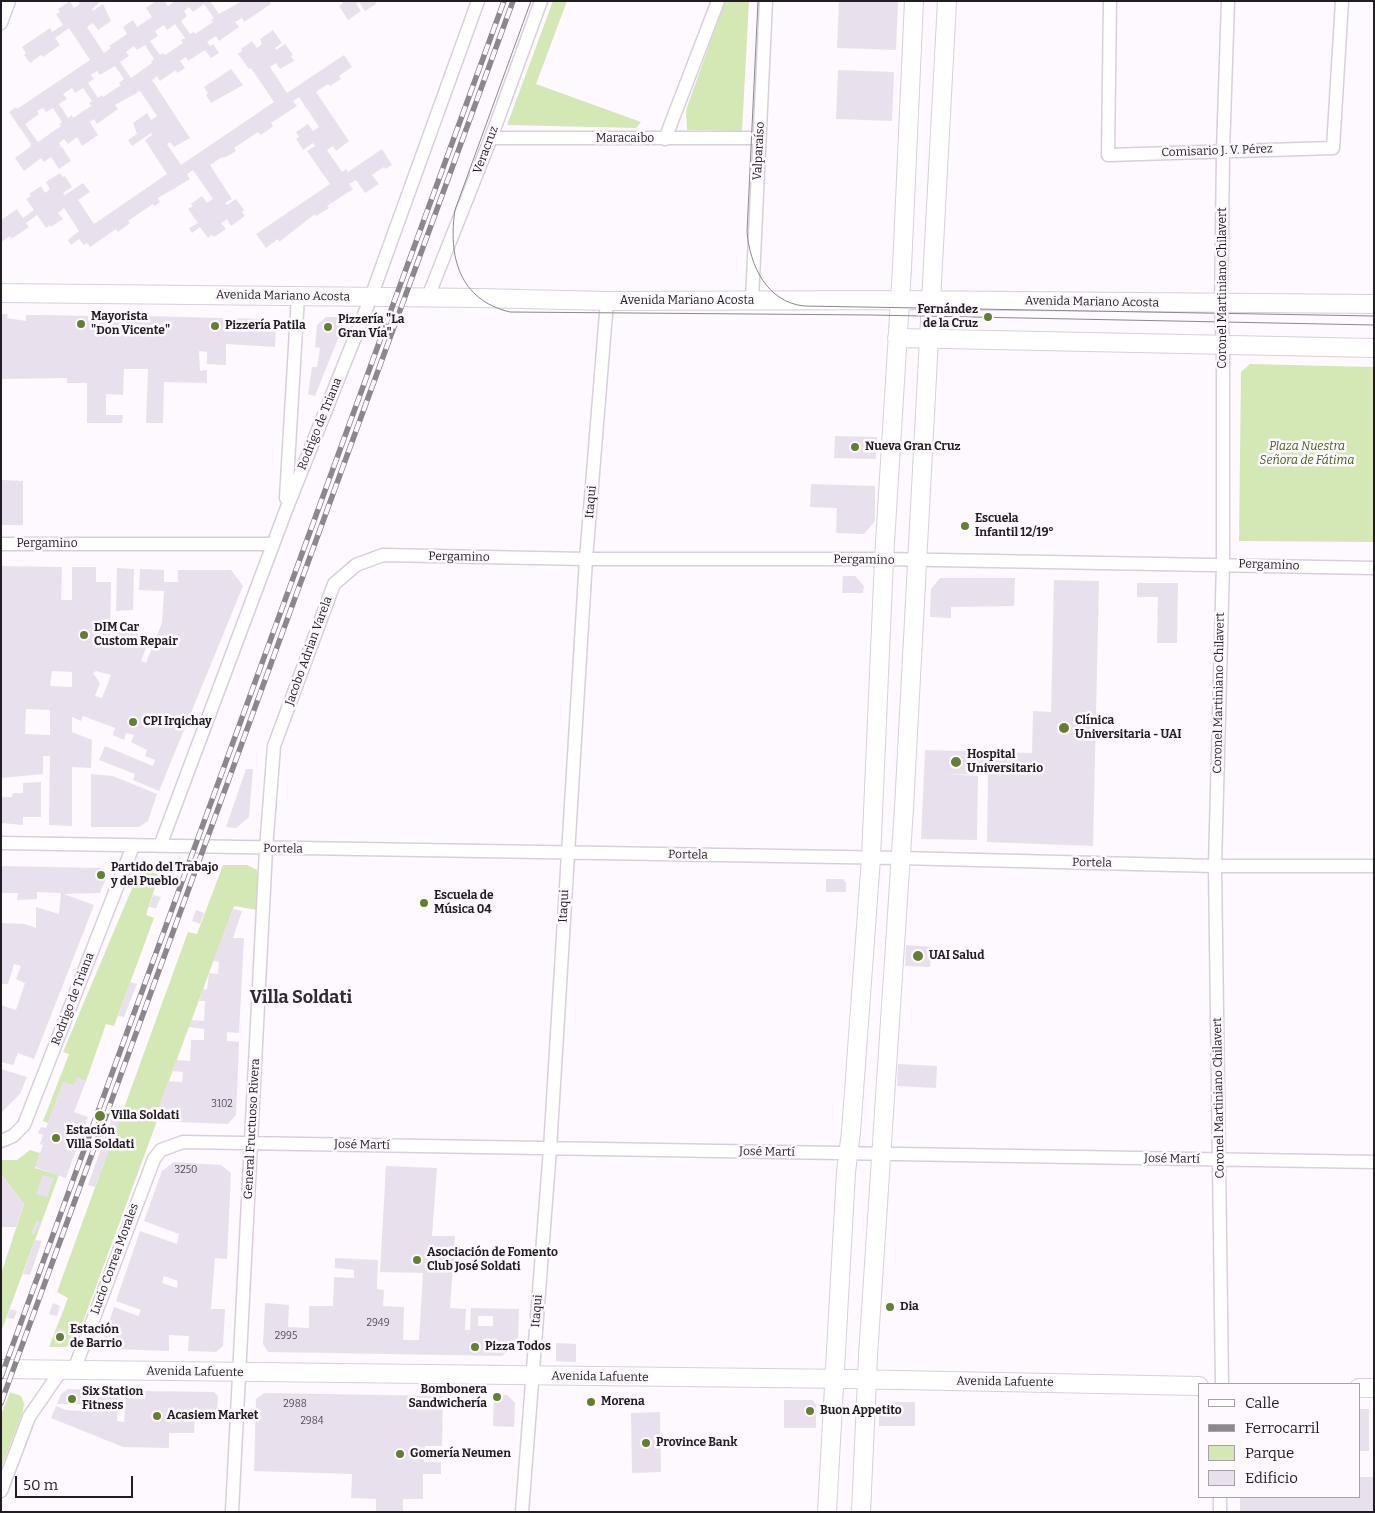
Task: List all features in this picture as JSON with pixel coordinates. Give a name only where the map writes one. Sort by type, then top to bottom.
[{"type":"main road","points":[[827,1512],[848,1153],[871,858],[884,559],[900,300],[914,1]]},
{"type":"main road","points":[[861,1512],[867,1380],[900,858],[947,1]]},
{"type":"main road","name":"Avenida Mariano Acosta","points":[[1,293],[371,296],[607,301],[930,300],[1374,304]]},
{"type":"main road","points":[[897,338],[1374,348]]},
{"type":"main road","name":"Avenida Lafuente","points":[[1,1369],[834,1379],[1198,1386]]},
{"type":"main road","points":[[1360,1388],[1374,1388]]},
{"type":"street","points":[[1,23],[9,1]]},
{"type":"street","name":"Rodrigo de Triana","points":[[160,846],[286,510],[371,296],[478,1]]},
{"type":"street","name":"Veracruz","points":[[428,297],[541,1]]},
{"type":"street","points":[[665,139],[718,1]]},
{"type":"street","name":"Valparaíso","points":[[752,300],[766,1]]},
{"type":"street","name":"Comisario J. V. Pérez","points":[[1110,1],[1108,155],[1333,148],[1342,1]]},
{"type":"street","name":"Coronel Martiniano Chilavert","points":[[1222,1383],[1215,866],[1223,564],[1223,151],[1228,1]]},
{"type":"street","name":"Maracaibo","points":[[490,138],[759,138]]},
{"type":"street","points":[[286,510],[298,296]]},
{"type":"street","name":"Itaqui","points":[[522,1512],[550,1149],[586,559],[607,301]]},
{"type":"street","name":"Pergamino","points":[[1,544],[273,544]]},
{"type":"street","name":"Pergamino","points":[[356,564],[383,555],[586,559],[884,559],[1374,568]]},
{"type":"street","name":"Jacobo Adrian Varela","points":[[274,746],[334,584],[356,564]]},
{"type":"street","name":"General Fructuoso Rivera","points":[[232,1512],[266,849],[274,746]]},
{"type":"street","name":"Portela","points":[[1,843],[266,849],[900,858],[1215,866],[1374,866]]},
{"type":"street","name":"Rodrigo de Triana","points":[[1,1140],[13,1136],[24,1125],[133,846]]},
{"type":"street","name":"José Martí","points":[[161,1150],[183,1142],[550,1149],[881,1152],[1220,1161],[1374,1162]]},
{"type":"street","name":"Lucio Correa Morales","points":[[1,1491],[29,1417],[68,1370],[148,1171],[161,1150]]},
{"type":"street","points":[[1220,1498],[1220,1512]]},
{"type":"green space","points":[[553,1],[567,1],[536,84],[641,122],[636,128],[507,125]]},
{"type":"green space","points":[[725,1],[749,1],[742,131],[687,130],[686,110]]},
{"type":"green space","name":"Plaza Nuestra Señora de Fátima","points":[[1250,364],[1374,367],[1374,542],[1239,541],[1241,372]]},
{"type":"green space","points":[[223,865],[247,865],[257,870],[257,910],[234,906],[154,1121],[157,1121],[77,1338],[66,1347],[49,1347],[68,1298],[57,1292],[188,932],[197,934]]},
{"type":"green space","points":[[141,867],[159,875],[146,915],[154,918],[114,1026],[106,1024],[86,1081],[77,1078],[74,1086],[63,1082],[48,1123],[43,1121],[69,1054],[63,1052]]},
{"type":"green space","points":[[30,1150],[40,1153],[35,1168],[59,1175],[1,1332],[1,1274],[24,1204],[1,1174],[1,1160],[17,1160]]},
{"type":"green space","points":[[10,1392],[21,1396],[24,1403],[23,1411],[1,1469],[1,1415]]},
{"type":"building","points":[[70,1],[74,8],[80,4],[78,1],[98,1],[99,3],[92,9],[93,11],[103,4],[111,21],[98,30],[93,23],[87,27],[104,53],[111,48],[109,46],[127,34],[123,27],[133,20],[137,27],[152,17],[146,8],[156,1],[164,1],[168,6],[175,1],[210,1],[219,14],[242,1],[269,1],[271,4],[244,22],[242,18],[235,22],[239,27],[219,41],[216,36],[207,42],[210,46],[213,44],[219,53],[211,58],[205,50],[188,61],[186,57],[180,61],[185,68],[177,73],[176,70],[160,81],[157,76],[152,80],[190,138],[174,147],[170,142],[167,144],[181,165],[274,102],[251,68],[249,69],[238,54],[242,51],[241,49],[252,41],[257,48],[262,44],[260,39],[273,30],[282,43],[275,48],[276,50],[285,44],[293,55],[291,56],[294,61],[280,69],[276,63],[270,67],[287,93],[344,55],[352,67],[339,76],[341,79],[330,86],[328,84],[316,92],[349,141],[336,151],[333,146],[327,150],[342,172],[346,169],[348,172],[382,149],[392,165],[385,169],[384,167],[372,175],[379,184],[365,193],[356,180],[349,184],[353,189],[327,206],[329,208],[316,216],[315,214],[279,242],[278,239],[266,248],[256,234],[330,184],[307,151],[315,146],[313,143],[303,150],[296,139],[299,137],[296,132],[308,124],[313,131],[319,127],[299,97],[293,101],[297,106],[271,123],[273,126],[267,131],[261,135],[258,132],[234,148],[236,151],[210,165],[232,199],[225,203],[227,205],[236,199],[244,210],[242,212],[245,216],[231,226],[227,219],[221,223],[226,229],[214,237],[212,235],[208,238],[200,227],[192,233],[189,228],[198,223],[188,209],[193,206],[191,204],[202,196],[207,203],[213,199],[193,170],[187,174],[190,179],[158,198],[160,202],[155,206],[153,204],[128,221],[130,223],[118,232],[116,229],[90,247],[87,243],[84,245],[79,239],[71,245],[68,240],[79,231],[64,208],[58,213],[63,219],[51,227],[50,225],[46,228],[37,215],[26,223],[29,227],[11,239],[10,236],[1,242],[1,220],[17,209],[23,218],[34,210],[26,199],[31,196],[29,194],[41,186],[45,193],[50,189],[46,182],[60,173],[63,177],[65,176],[72,187],[63,193],[65,195],[83,183],[90,192],[78,200],[94,224],[167,174],[145,140],[152,135],[151,133],[132,146],[128,140],[137,134],[133,123],[147,113],[151,120],[157,116],[140,91],[115,105],[118,109],[97,124],[94,119],[90,122],[98,135],[82,146],[77,137],[68,144],[64,139],[59,143],[61,146],[58,148],[62,147],[71,161],[59,169],[51,157],[44,162],[41,158],[24,171],[15,158],[30,147],[31,144],[9,112],[16,107],[17,109],[90,60],[69,28],[55,38],[60,45],[43,57],[41,55],[30,63],[24,55],[26,53],[22,47],[50,28],[52,32],[63,25],[56,14],[60,12],[58,9]],"holes":[[[204,4],[214,18],[211,20],[213,22],[195,34],[194,32],[190,34],[181,21],[187,16],[184,11],[189,7],[193,12]],[[175,24],[185,38],[181,40],[183,43],[165,55],[163,53],[160,55],[150,41],[158,36],[155,31],[164,25],[167,30]],[[145,45],[154,59],[151,61],[152,63],[131,78],[120,62],[129,56],[126,52],[134,46],[137,50]],[[115,66],[124,79],[119,83],[121,85],[103,97],[102,95],[98,98],[88,83],[94,79],[91,75],[97,71],[100,75]],[[72,88],[75,93],[83,88],[92,101],[89,103],[91,106],[73,118],[72,115],[68,118],[59,104],[67,99],[63,94]],[[43,108],[46,112],[53,108],[62,122],[59,124],[61,126],[38,142],[25,124],[39,114],[37,111]]]},
{"type":"building","points":[[342,1],[375,1],[376,4],[365,11],[359,2],[356,4],[361,11],[348,20],[339,6],[343,3]]},
{"type":"building","points":[[839,1],[898,1],[896,50],[837,48]]},
{"type":"building","points":[[231,69],[243,85],[211,103],[204,87]]},
{"type":"building","points":[[838,70],[894,72],[892,121],[836,119]]},
{"type":"building","points":[[1,314],[8,314],[7,318],[26,321],[26,315],[88,316],[88,321],[106,321],[106,315],[263,319],[276,329],[275,347],[226,344],[226,365],[207,364],[207,352],[199,351],[200,371],[207,370],[207,383],[164,382],[163,423],[146,423],[148,369],[124,369],[123,395],[106,394],[106,415],[123,415],[122,423],[87,423],[87,383],[67,383],[67,378],[1,379]]},
{"type":"building","points":[[326,317],[337,317],[343,326],[315,396],[308,394],[312,367],[317,367],[320,348],[315,347],[317,325]]},
{"type":"building","name":"Nueva Gran Cruz","points":[[835,436],[877,437],[876,459],[834,458]]},
{"type":"building","points":[[2,480],[23,481],[23,525],[1,525]]},
{"type":"building","points":[[811,484],[875,486],[875,521],[864,534],[836,533],[837,508],[810,507]]},
{"type":"building","points":[[1,566],[62,567],[61,600],[72,600],[72,567],[96,567],[96,582],[111,582],[110,643],[116,643],[116,630],[138,630],[138,641],[143,637],[149,640],[141,661],[146,663],[162,623],[164,591],[139,590],[140,569],[164,570],[164,582],[178,582],[178,570],[231,570],[243,586],[159,791],[133,780],[135,774],[99,760],[105,746],[153,766],[155,760],[145,756],[147,750],[131,742],[134,735],[126,733],[124,740],[113,735],[115,728],[83,716],[81,721],[72,717],[72,732],[92,740],[91,768],[72,767],[72,826],[49,825],[50,756],[43,756],[43,774],[1,778]],"holes":[[[52,671],[72,672],[72,687],[50,686]],[[96,671],[111,675],[102,698],[95,696],[100,683],[93,673]],[[26,709],[50,710],[50,735],[25,734]]]},
{"type":"building","points":[[117,568],[134,569],[133,610],[116,611]]},
{"type":"building","points":[[843,576],[855,576],[864,586],[863,593],[842,593]]},
{"type":"building","points":[[940,578],[1015,578],[1014,606],[951,607],[951,618],[930,617],[931,589]]},
{"type":"building","name":"Clínica Universitaria - UAI","points":[[1054,580],[1099,581],[1093,846],[987,842],[988,775],[944,774],[978,776],[977,840],[921,839],[925,750],[1032,753],[1033,711],[1051,712]]},
{"type":"building","points":[[1137,583],[1178,583],[1177,643],[1157,643],[1158,597],[1137,597]]},
{"type":"building","points":[[246,769],[253,769],[249,817],[236,828],[226,827]]},
{"type":"building","points":[[91,774],[113,776],[157,794],[148,821],[139,827],[91,827]]},
{"type":"building","points":[[41,782],[41,817],[23,817],[23,825],[1,823],[1,797],[12,797],[13,793],[23,793],[23,783]]},
{"type":"building","points":[[1,866],[101,868],[107,876],[100,893],[64,894],[94,905],[34,1059],[18,1053],[13,1065],[1,1062],[1,1005],[16,1010],[25,983],[16,979],[21,966],[14,964],[8,984],[1,984],[1,923],[25,924],[36,928],[36,907],[59,914],[61,893],[37,892],[37,899],[17,900],[18,893],[1,893]]},
{"type":"building","points":[[826,879],[843,879],[846,883],[846,892],[826,892]]},
{"type":"building","points":[[153,895],[161,897],[156,908],[149,907]]},
{"type":"building","points":[[233,909],[242,911],[233,938],[244,938],[239,1033],[227,1032],[227,1041],[239,1042],[236,1115],[228,1124],[154,1121],[168,1081],[182,1082],[183,1072],[172,1071],[176,1060],[190,1061],[191,1040],[204,1040],[204,1029],[189,1027],[191,1020],[204,1021],[205,1001],[199,1001],[203,989],[207,990],[209,973],[218,974],[219,962],[213,961]]},
{"type":"building","points":[[196,910],[204,913],[200,924],[192,921]]},
{"type":"building","name":"UAI Salud","points":[[906,945],[932,947],[930,967],[905,966]]},
{"type":"building","points":[[130,982],[137,984],[124,1017],[118,1016]]},
{"type":"building","points":[[898,1064],[937,1066],[936,1088],[897,1086]]},
{"type":"building","points":[[1,1069],[27,1077],[20,1094],[1,1113]]},
{"type":"building","points":[[77,1077],[86,1081],[74,1112],[88,1117],[66,1178],[35,1167],[43,1145],[40,1144],[43,1135],[38,1133],[41,1127],[46,1128],[63,1082],[74,1086]]},
{"type":"building","points":[[112,1118],[120,1120],[95,1187],[88,1185]]},
{"type":"building","points":[[174,1162],[221,1165],[231,1173],[227,1259],[215,1258],[211,1309],[225,1309],[223,1346],[216,1352],[188,1351],[189,1336],[169,1335],[169,1351],[111,1349],[103,1341],[114,1307],[138,1316],[141,1310],[116,1301],[140,1231],[177,1244],[179,1234],[144,1221],[162,1171]],"holes":[[[164,1276],[178,1281],[177,1288],[162,1283]]]},
{"type":"building","name":"Asociación de Fomento Club José Soldati","points":[[386,1166],[437,1168],[432,1236],[455,1236],[450,1308],[466,1309],[465,1330],[470,1330],[471,1308],[519,1309],[518,1341],[502,1356],[268,1352],[263,1344],[265,1303],[289,1305],[288,1327],[309,1328],[309,1306],[333,1306],[334,1277],[354,1278],[354,1270],[335,1268],[335,1258],[378,1260],[377,1289],[384,1290],[383,1306],[404,1307],[403,1340],[419,1340],[423,1273],[380,1272]],"holes":[[[478,1316],[493,1316],[493,1326],[478,1326]]]},
{"type":"building","points":[[1,1174],[24,1204],[16,1227],[1,1227]]},
{"type":"building","points":[[43,1175],[54,1178],[47,1197],[36,1194]]},
{"type":"building","points":[[37,1220],[40,1222],[34,1235],[31,1233]]},
{"type":"building","points":[[35,1240],[42,1241],[30,1275],[23,1274]]},
{"type":"building","points":[[53,1303],[60,1306],[57,1316],[49,1314]]},
{"type":"building","points":[[10,1309],[17,1311],[14,1319],[7,1318]]},
{"type":"building","name":"Estación de Barrio","points":[[58,1329],[65,1330],[62,1344],[55,1344]]},
{"type":"building","points":[[556,1343],[576,1344],[576,1362],[556,1361]]},
{"type":"building","points":[[68,1389],[119,1391],[117,1421],[124,1422],[126,1398],[145,1399],[145,1391],[214,1392],[218,1396],[217,1415],[195,1414],[194,1433],[169,1433],[169,1448],[123,1447],[51,1418],[56,1406],[66,1410],[83,1411],[84,1404],[57,1404],[61,1394]]},
{"type":"building","points":[[264,1393],[443,1396],[442,1446],[425,1446],[424,1462],[441,1462],[441,1474],[423,1474],[423,1499],[403,1499],[403,1512],[376,1512],[376,1499],[351,1498],[352,1474],[254,1471],[256,1399]]},
{"type":"building","points":[[494,1394],[507,1395],[515,1403],[514,1427],[493,1426]]},
{"type":"building","points":[[784,1400],[813,1400],[816,1405],[816,1428],[784,1428]]},
{"type":"building","points":[[892,1402],[915,1402],[915,1426],[879,1426],[879,1412]]},
{"type":"building","points":[[1360,1409],[1369,1409],[1369,1451],[1360,1451]]},
{"type":"building","name":"Province Bank","points":[[660,1412],[661,1472],[632,1473],[631,1413]]},
{"type":"building","points":[[1360,1477],[1374,1477],[1374,1512],[1240,1512],[1240,1498],[1360,1498]]},
{"type":"tram line","points":[[531,1],[455,210],[453,244],[461,274],[468,287],[493,306],[510,312],[871,315],[1374,325]]},
{"type":"tram line","points":[[758,1],[747,232],[752,257],[757,269],[770,290],[780,298],[804,306],[1374,316]]},
{"type":"railway","points":[[1,1377],[504,1]]},
{"type":"railway","points":[[1,1403],[513,1]]},
{"type":"place","name":"Fernández de la Cruz","points":[[988,317]]},
{"type":"place","name":"Mayorista \"Don Vicente\"","points":[[81,324]]},
{"type":"place","name":"Pizzería Patila","points":[[215,326]]},
{"type":"place","name":"Pizzería \"La Gran Vía\"","points":[[328,327]]},
{"type":"place","name":"Nueva Gran Cruz","points":[[855,447]]},
{"type":"place","name":"Escuela Infantil 12/19°","points":[[965,526]]},
{"type":"place","name":"DIM Car Custom Repair","points":[[84,635]]},
{"type":"place","name":"CPI Irqichay","points":[[133,722]]},
{"type":"place","name":"Clínica Universitaria - UAI","points":[[1064,728]]},
{"type":"place","name":"Hospital Universitario","points":[[956,762]]},
{"type":"place","name":"Partido del Trabajo y del Pueblo","points":[[101,875]]},
{"type":"place","name":"Escuela de Música 04","points":[[424,903]]},
{"type":"place","name":"UAI Salud","points":[[918,956]]},
{"type":"place","name":"Villa Soldati","points":[[100,1116]]},
{"type":"place","name":"Estación Villa Soldati","points":[[56,1138]]},
{"type":"place","name":"Asociación de Fomento Club José Soldati","points":[[417,1260]]},
{"type":"place","name":"Dia","points":[[890,1307]]},
{"type":"place","name":"Estación de Barrio","points":[[60,1337]]},
{"type":"place","name":"Pizza Todos","points":[[475,1347]]},
{"type":"place","name":"Bombonera Sandwichería","points":[[497,1397]]},
{"type":"place","name":"Six Station Fitness","points":[[72,1399]]},
{"type":"place","name":"Morena","points":[[591,1402]]},
{"type":"place","name":"Buon Appetito","points":[[810,1411]]},
{"type":"place","name":"Acasiem Market","points":[[157,1416]]},
{"type":"place","name":"Province Bank","points":[[646,1443]]},
{"type":"place","name":"Gomería Neumen","points":[[400,1454]]},
{"type":"district","name":"Villa Soldati","points":[[301,998]]}]
